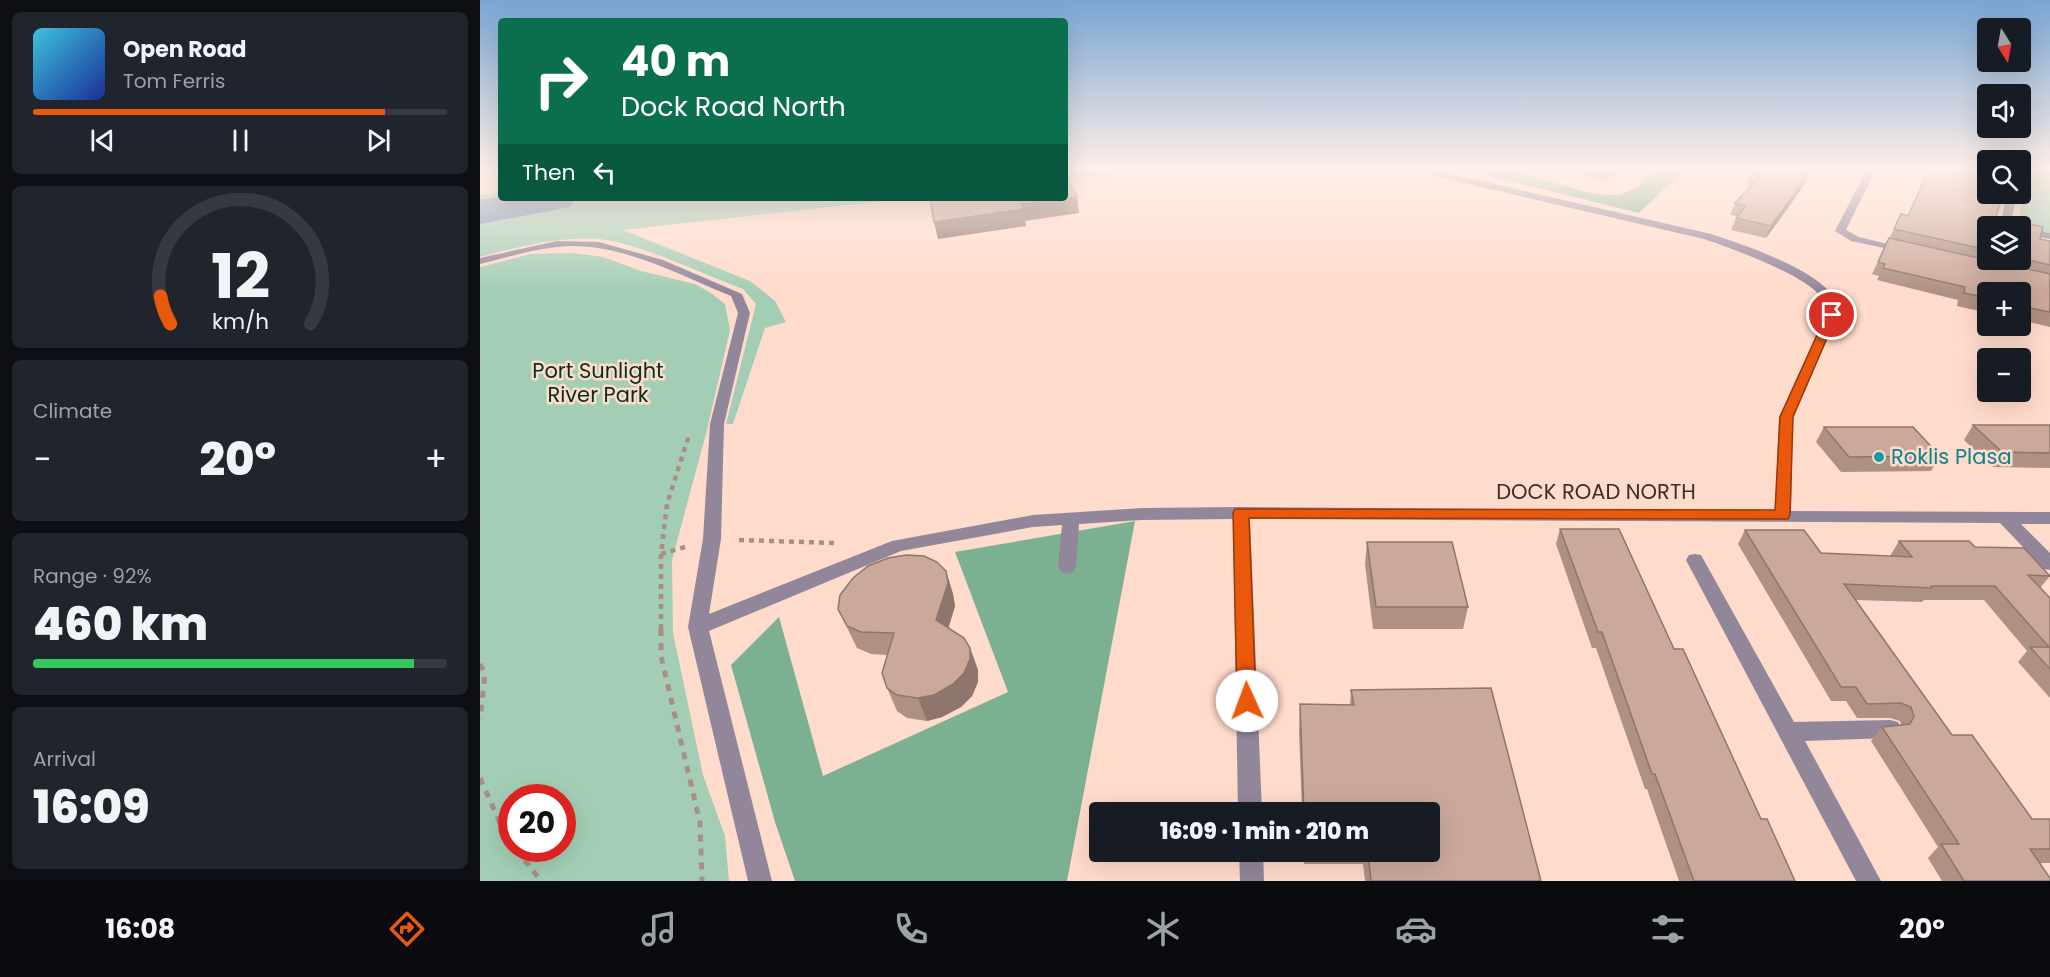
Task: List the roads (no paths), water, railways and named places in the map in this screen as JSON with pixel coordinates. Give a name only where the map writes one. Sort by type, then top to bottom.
[{"type":"street","points":[[1595,210],[1707,236],[1749,250],[1805,279],[1827,296],[1832,315],[1786,417],[1783,515]]},
{"type":"street","points":[[1851,210],[1840,231],[1845,236],[1912,253]]},
{"type":"street","points":[[2031,232],[2050,236]]},
{"type":"street","points":[[480,261],[518,252],[577,243],[626,251],[736,294],[744,313],[717,424],[712,539],[698,627],[760,881]]},
{"type":"street","points":[[1241,513],[1250,802]]},
{"type":"street","name":"DOCK ROAD NORTH","points":[[698,627],[898,544],[1034,521],[1142,514],[1241,513],[2050,518]]},
{"type":"street","points":[[2005,518],[2050,564]]},
{"type":"street","points":[[1067,567],[1071,519]]},
{"type":"street","points":[[1695,560],[1791,732],[1869,881]]},
{"type":"street","points":[[1791,732],[1890,729]]},
{"type":"street","points":[[1251,862],[1252,881]]},
{"type":"waterway","points":[[480,212],[490,210]]},
{"type":"place","name":"Roklis Plasa","points":[[1879,457]]},
{"type":"park label","name":"Port Sunlight River Park","points":[[598,383]]}]
